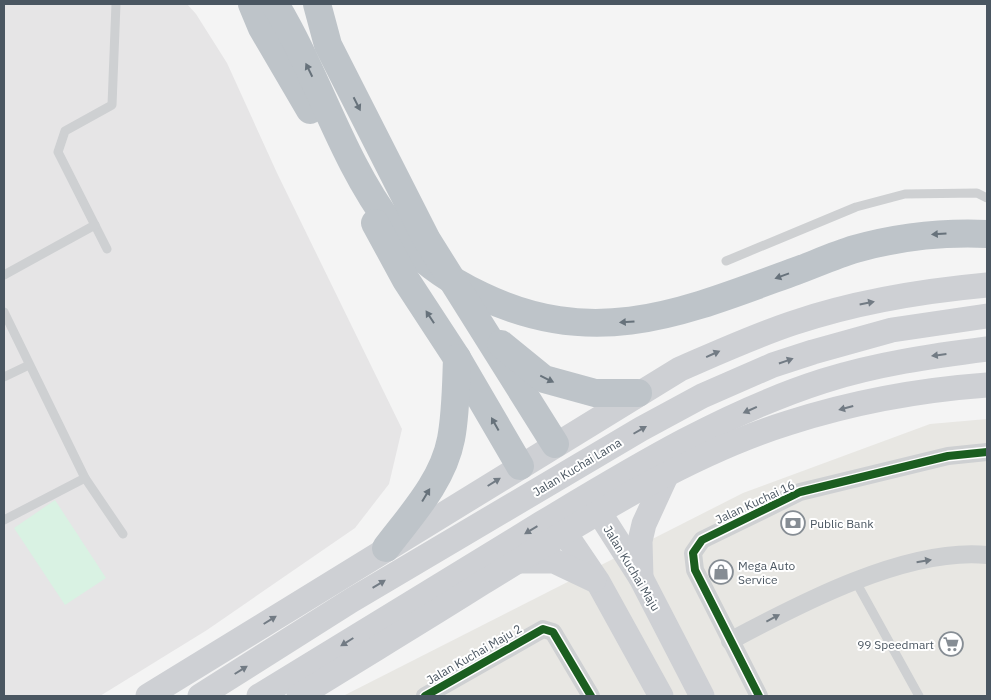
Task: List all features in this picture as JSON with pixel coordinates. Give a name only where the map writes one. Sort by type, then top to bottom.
[{"type":"highway","points":[[235,4],[257,16],[366,205],[406,280],[457,358],[520,466]]},
{"type":"highway","points":[[275,4],[367,189],[392,227],[424,259],[456,284],[510,309],[558,321],[587,324],[635,322],[692,309],[862,248],[910,236],[987,234]]},
{"type":"highway","points":[[294,4],[299,13],[328,45]]},
{"type":"highway","points":[[317,4],[328,45],[427,240],[555,444]]},
{"type":"highway","points":[[481,327],[544,379],[595,393],[638,392]]},
{"type":"highway","points":[[397,542],[426,496],[447,451],[454,415],[457,358]]},
{"type":"main road","points":[[148,696],[638,392],[680,369],[743,341],[794,322],[860,304],[981,281]]},
{"type":"main road","name":"Jalan Kuchai Lama","points":[[200,696],[352,600],[641,429],[702,396],[773,366],[813,352],[892,330],[987,316]]},
{"type":"main road","points":[[260,696],[616,479],[708,428],[781,396],[824,381],[892,363],[987,349]]},
{"type":"main road","points":[[680,369],[668,396],[668,408],[682,435],[697,448],[716,451]]},
{"type":"main road","points":[[299,696],[599,513],[716,451],[787,423],[893,396],[938,388],[987,385]]},
{"type":"main road","name":"Jalan Kuchai Maju","points":[[555,444],[641,578],[702,696]]},
{"type":"main road","points":[[520,466],[598,582],[660,696]]},
{"type":"main road","points":[[641,578],[640,541],[644,524],[666,476]]},
{"type":"main road","points":[[397,542],[427,537],[446,552],[455,586],[448,605]]},
{"type":"main road","points":[[519,561],[554,561],[598,582]]},
{"type":"street","name":"Jalan Kuchai 16","points":[[759,696],[695,570],[693,553],[702,540],[800,492],[948,456],[987,452]]},
{"type":"street","points":[[730,641],[798,605],[904,565],[970,554],[987,555]]},
{"type":"street","name":"Jalan Kuchai Maju 2","points":[[425,696],[543,629],[553,632],[591,696]]},
{"type":"lane","points":[[107,249],[58,152],[65,131],[112,105],[116,4]]},
{"type":"lane","points":[[726,261],[856,207],[905,194],[977,193],[987,198]]},
{"type":"lane","points":[[4,275],[95,225]]},
{"type":"lane","points":[[4,312],[28,365],[85,478],[123,534]]},
{"type":"lane","points":[[4,377],[28,365]]},
{"type":"lane","points":[[4,520],[85,478]]},
{"type":"lane","points":[[856,582],[919,696]]},
{"type":"shaded area","points":[[4,4],[187,4],[196,14],[227,63],[277,173],[402,429],[389,484],[355,528],[207,630],[100,696],[4,696]]},
{"type":"shaded area","points":[[987,419],[987,696],[343,696],[743,493],[930,424]]},
{"type":"green space","points":[[55,500],[106,578],[65,605],[14,528]]},
{"type":"cycle path","points":[[759,696],[695,570],[693,553],[702,540],[800,492],[948,456],[987,452]]},
{"type":"cycle path","points":[[425,696],[543,629],[553,632],[591,696]]},
{"type":"place","name":"Public Bank","points":[[793,523]]},
{"type":"place","name":"Mega Auto Service","points":[[721,572]]},
{"type":"place","name":"99 Speedmart","points":[[951,644]]}]
